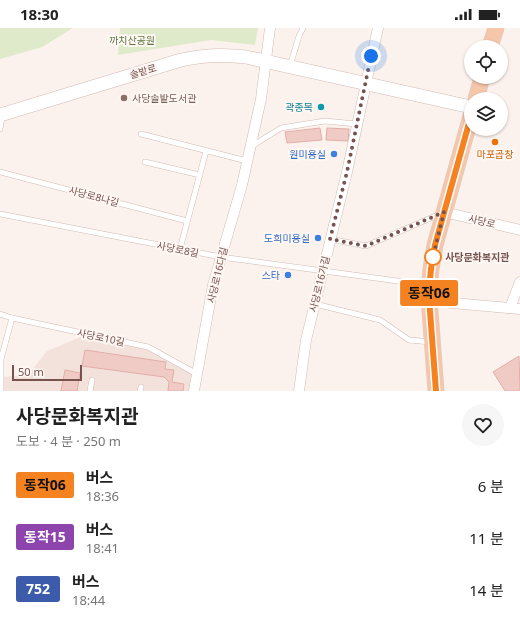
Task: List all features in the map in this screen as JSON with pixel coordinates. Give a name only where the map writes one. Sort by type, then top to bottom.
[{"type":"main road","points":[[492,40],[496,28]]},
{"type":"main road","points":[[436,391],[430,293],[435,245],[465,136]]},
{"type":"street","name":"사당로16다길","points":[[194,391],[213,285],[242,185],[261,99],[270,28]]},
{"type":"street","name":"사당로16가길","points":[[299,391],[306,340],[378,28]]},
{"type":"street","name":"솔밭로","points":[[1,115],[181,60],[202,55],[223,54],[289,66],[464,105]]},
{"type":"street","name":"사당로","points":[[444,212],[520,230]]},
{"type":"street","points":[[430,293],[515,309],[520,282]]},
{"type":"lane","points":[[289,66],[303,28]]},
{"type":"lane","points":[[0,129],[1,115]]},
{"type":"lane","points":[[250,147],[281,128],[325,121],[356,124]]},
{"type":"lane","points":[[141,134],[247,161]]},
{"type":"lane","points":[[180,249],[206,151]]},
{"type":"lane","points":[[144,162],[200,175]]},
{"type":"lane","name":"사당로8나길","points":[[0,172],[187,221]]},
{"type":"lane","points":[[330,239],[366,246],[444,212]]},
{"type":"lane","name":"사당로8길","points":[[0,214],[221,257],[323,271],[430,293]]},
{"type":"lane","points":[[315,304],[380,320],[409,340],[432,342]]},
{"type":"lane","name":"사당로10길","points":[[0,314],[12,318],[148,348],[197,374]]},
{"type":"lane","points":[[2,391],[1,360],[12,318]]},
{"type":"lane","points":[[90,391],[92,380]]},
{"type":"shaded area","points":[[88,334],[148,347],[197,374],[194,391],[1,391],[2,377],[28,375],[47,351]]},
{"type":"green space","points":[[0,28],[73,28],[42,47],[0,59]]},
{"type":"green space","name":"까치산공원","points":[[120,28],[258,28],[255,45],[211,40],[118,55]]},
{"type":"building","points":[[320,128],[322,140],[287,143],[285,132]]},
{"type":"building","points":[[327,128],[349,129],[348,141],[326,140]]},
{"type":"building","points":[[85,350],[166,362],[165,369],[174,370],[172,382],[184,384],[183,391],[168,391],[169,382],[164,377],[82,366]]},
{"type":"building","points":[[519,356],[520,391],[505,391],[493,372]]},
{"type":"building","points":[[65,370],[80,373],[77,391],[61,391]]},
{"type":"bus line","name":"동작06","points":[[436,391],[429,290],[431,269],[435,245],[465,136]]},
{"type":"place","name":"사당솔밭도서관","points":[[124,98]]},
{"type":"place","name":"곽종목","points":[[321,107]]},
{"type":"place","name":"마포곱창","points":[[495,142]]},
{"type":"place","name":"원미용실","points":[[334,154]]},
{"type":"place","name":"도희미용실","points":[[318,238]]},
{"type":"place","name":"사당문화복지관","points":[[433,257]]},
{"type":"place","name":"스타","points":[[288,275]]},
{"type":"route","points":[[371,56],[347,172],[330,239],[366,246],[444,212],[433,257]]}]
